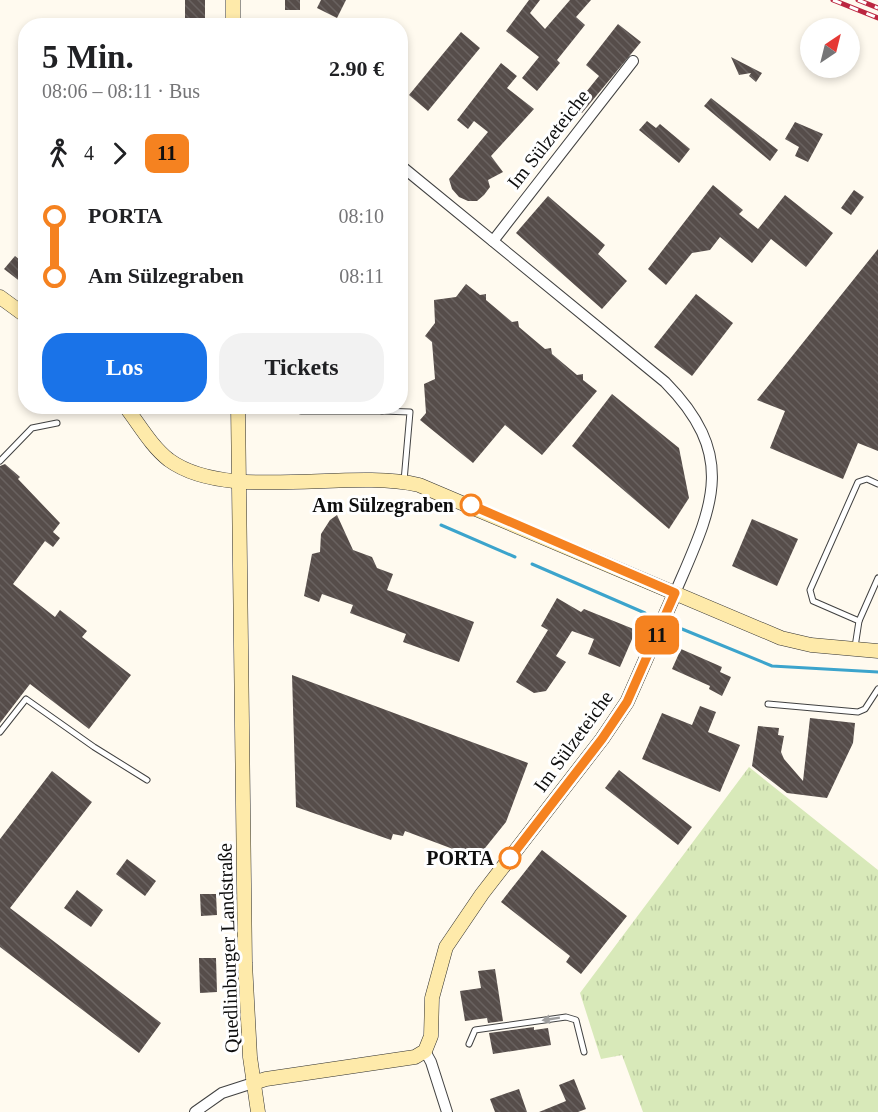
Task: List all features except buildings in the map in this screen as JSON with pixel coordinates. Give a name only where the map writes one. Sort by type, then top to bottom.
[{"type":"street","points":[[233,0],[233,18]]},
{"type":"street","name":"Im Sülzeteiche","points":[[493,241],[633,61]]},
{"type":"street","name":"Im Sülzeteiche","points":[[408,172],[665,382],[688,407],[699,425],[710,457],[711,503],[675,593],[627,702],[602,739],[458,926],[446,948],[432,998],[431,1036],[425,1051]]},
{"type":"street","points":[[0,297],[18,310]]},
{"type":"street","points":[[131,414],[155,446],[172,462],[195,473],[239,480],[404,482],[436,491],[781,638],[811,645],[878,651]]},
{"type":"street","points":[[238,414],[239,480]]},
{"type":"street","name":"Quedlinburger Landstraße","points":[[239,480],[245,963],[253,1083],[258,1112]]},
{"type":"street","points":[[195,1112],[222,1092],[266,1079],[415,1058],[425,1051],[431,1062],[447,1112]]},
{"type":"lane","points":[[404,482],[410,412],[408,412]]},
{"type":"lane","points":[[0,461],[32,428],[57,423]]},
{"type":"lane","points":[[859,621],[813,601],[810,590],[858,482],[867,479],[878,484]]},
{"type":"lane","points":[[854,649],[859,621],[878,578]]},
{"type":"lane","points":[[768,704],[858,712],[865,709],[878,689]]},
{"type":"lane","points":[[0,732],[26,699],[94,747],[147,780]]},
{"type":"lane","points":[[469,1044],[475,1030],[566,1017],[576,1020],[584,1052]]},
{"type":"green space","points":[[749,767],[878,870],[878,1112],[643,1112],[622,1055],[601,1059],[580,993]]},
{"type":"waterway","points":[[441,525],[515,557]]},
{"type":"waterway","points":[[532,564],[645,613]]},
{"type":"waterway","points":[[682,629],[772,666],[878,672]]},
{"type":"railway","points":[[833,0],[878,18]]},
{"type":"railway","points":[[858,0],[878,8]]},
{"type":"bus line","name":"11","points":[[471,505],[675,593],[627,702],[602,739],[510,858]]},
{"type":"place","name":"Am Sülzegraben","points":[[471,505]]},
{"type":"place","name":"PORTA","points":[[510,858]]}]
